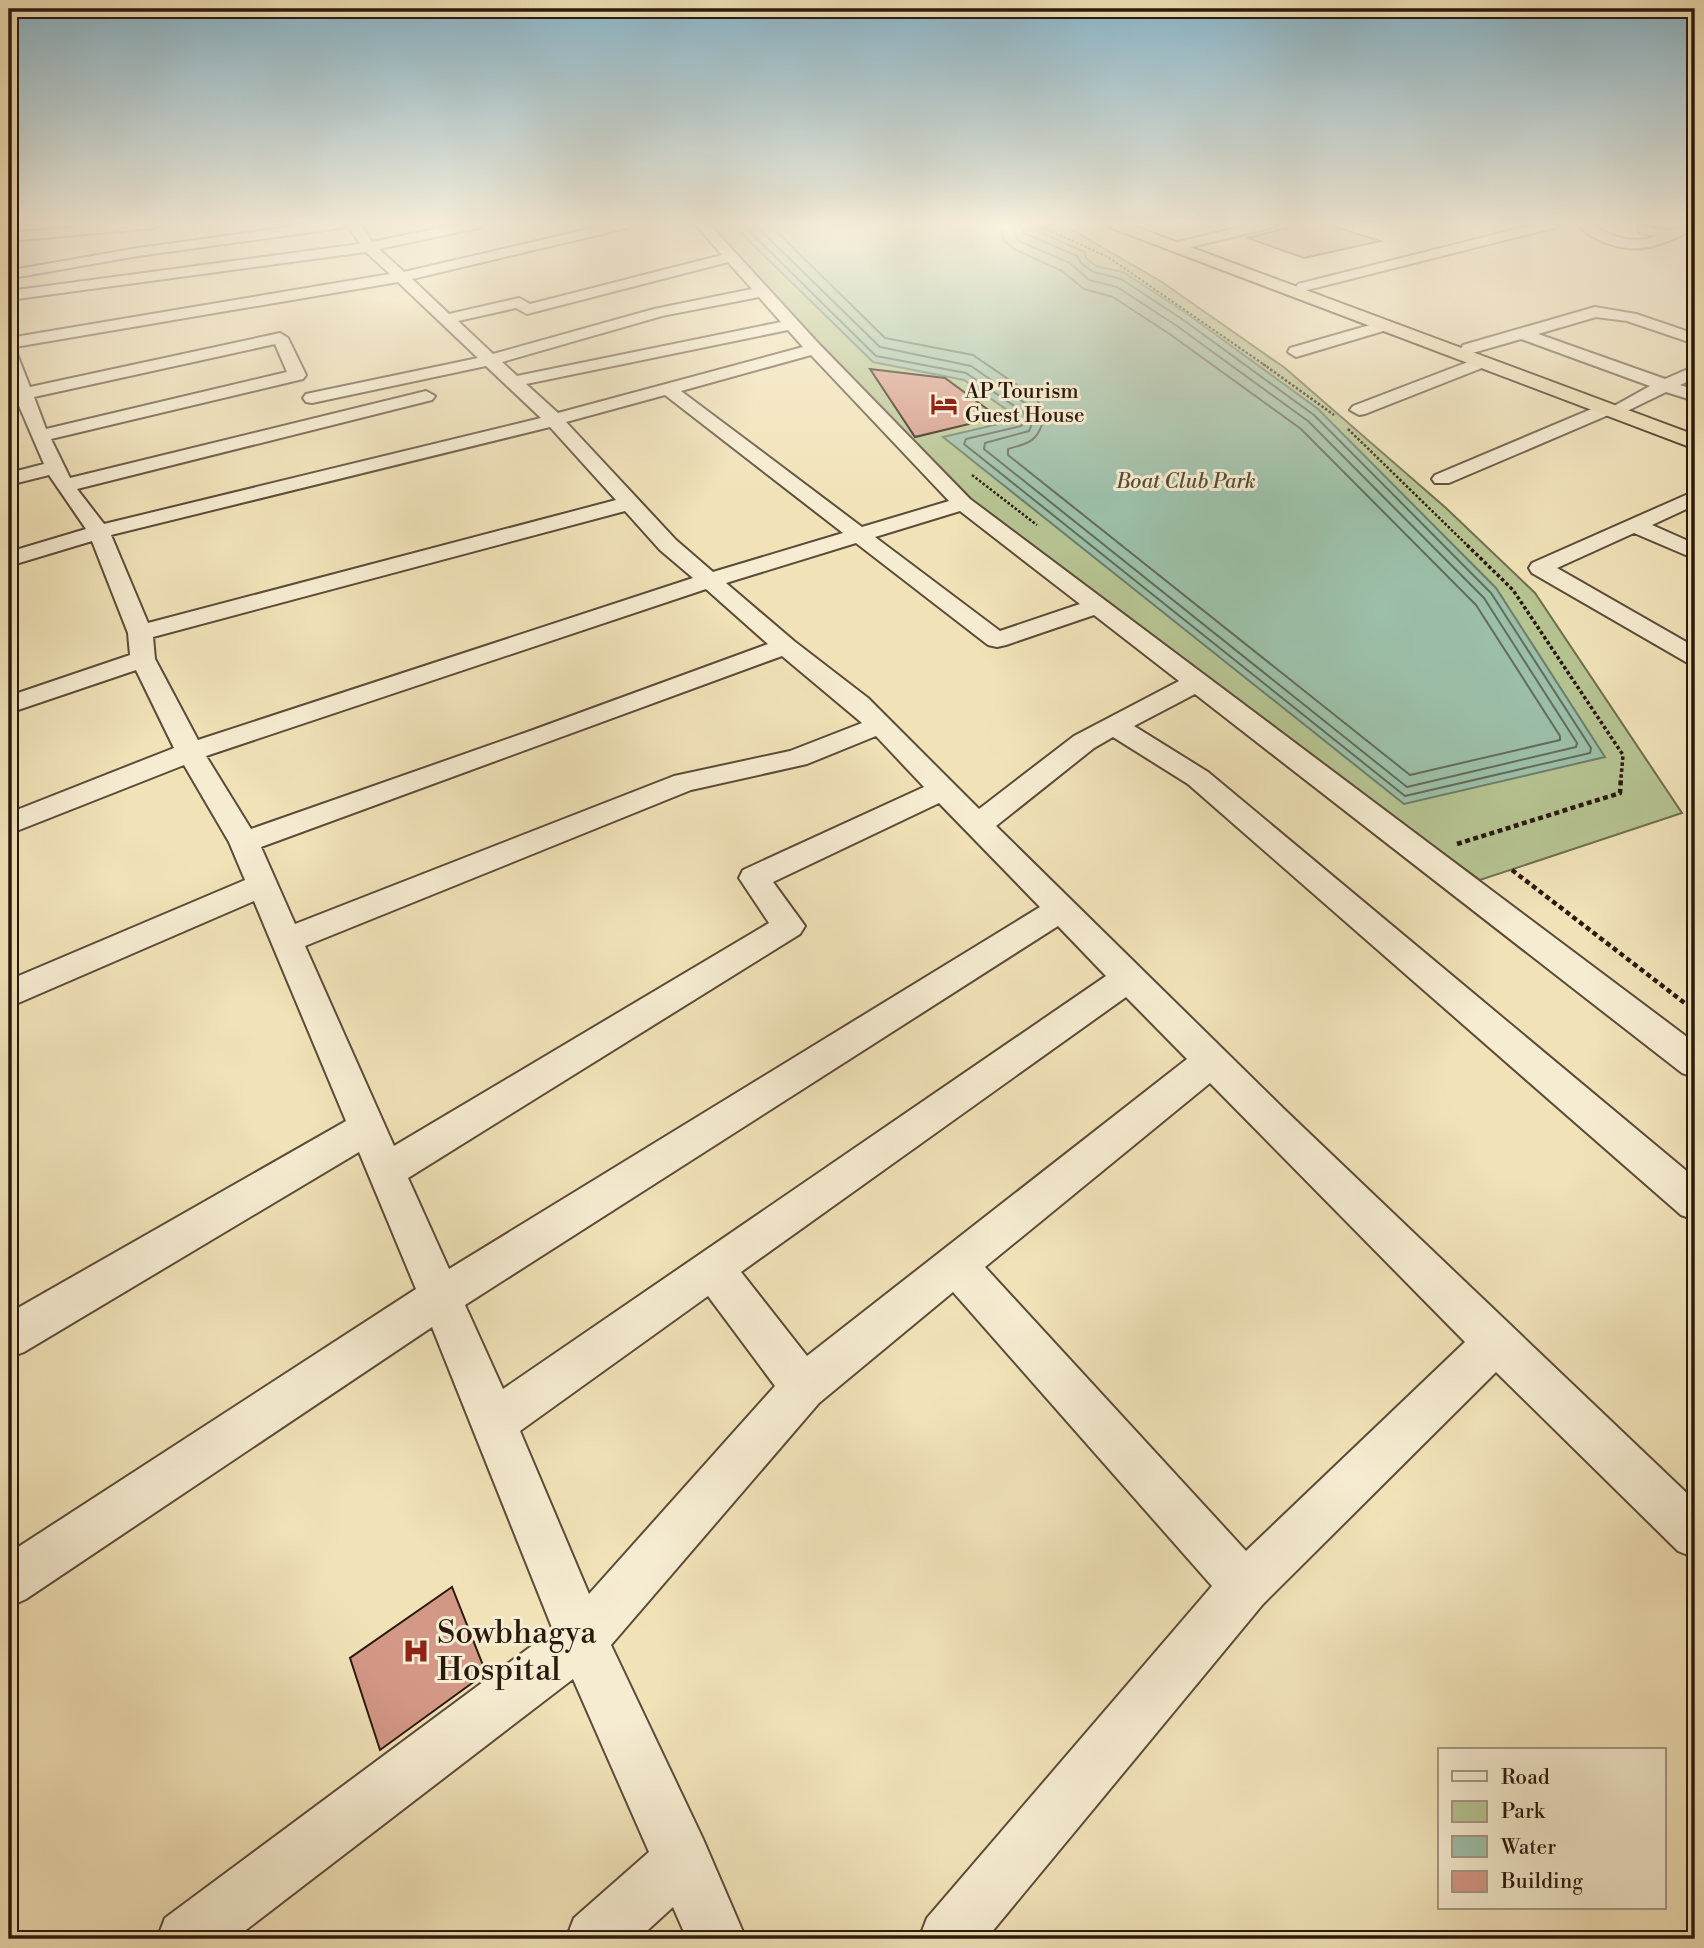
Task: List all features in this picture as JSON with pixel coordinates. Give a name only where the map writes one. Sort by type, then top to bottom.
[{"type":"highway","points":[[1356,315],[1615,407],[1695,432]]},
{"type":"highway","points":[[1373,315],[1475,356]]},
{"type":"highway","points":[[1615,407],[1695,442]]},
{"type":"street","points":[[9,343],[157,324],[204,315]]},
{"type":"street","points":[[442,315],[498,375],[554,420],[668,544],[785,646],[859,704],[1211,1061],[1495,1343],[1695,1534]]},
{"type":"street","points":[[446,319],[465,315]]},
{"type":"street","points":[[596,315],[611,326]]},
{"type":"street","points":[[498,375],[611,326],[650,315]]},
{"type":"street","points":[[783,315],[963,503],[1695,1063]]},
{"type":"street","points":[[1359,410],[1520,333],[1585,315]]},
{"type":"street","points":[[1615,315],[1630,317],[1695,339]]},
{"type":"street","points":[[312,398],[498,375],[792,324]]},
{"type":"street","points":[[1296,352],[1384,326]]},
{"type":"street","points":[[1520,333],[1695,396]]},
{"type":"street","points":[[16,395],[174,355],[281,338],[297,375],[327,420]]},
{"type":"street","points":[[9,559],[102,538],[814,349]]},
{"type":"street","points":[[9,354],[16,395],[53,463],[102,538],[141,646],[190,752],[244,842],[264,885],[495,1422],[582,1640],[717,1939]]},
{"type":"street","points":[[1442,479],[1695,371]]},
{"type":"street","points":[[9,479],[297,375]]},
{"type":"street","points":[[668,389],[997,640],[1097,606]]},
{"type":"street","points":[[53,463],[327,420],[443,392]]},
{"type":"street","points":[[1695,496],[1540,568],[1695,657]]},
{"type":"street","points":[[9,705],[141,646],[630,503]]},
{"type":"street","points":[[9,824],[190,752],[711,580],[963,503]]},
{"type":"street","points":[[1634,525],[1695,552]]},
{"type":"street","points":[[9,573],[102,538]]},
{"type":"street","points":[[244,842],[543,736],[785,646]]},
{"type":"street","points":[[978,825],[1084,742],[1197,682]]},
{"type":"street","points":[[287,940],[684,782],[797,758],[880,725]]},
{"type":"street","points":[[1114,726],[1198,778],[1695,1202]]},
{"type":"street","points":[[386,1171],[789,926],[754,878],[943,790]]},
{"type":"street","points":[[9,994],[264,885]]},
{"type":"street","points":[[9,1582],[441,1297],[1061,908]]},
{"type":"street","points":[[495,1422],[1129,977]]},
{"type":"street","points":[[186,1939],[582,1640],[803,1387],[1211,1061]]},
{"type":"street","points":[[9,1337],[367,1128]]},
{"type":"street","points":[[956,1265],[1245,1586]]},
{"type":"street","points":[[713,1269],[803,1387]]},
{"type":"street","points":[[948,1939],[1245,1586],[1495,1343]]},
{"type":"street","points":[[595,1939],[683,1859]]},
{"type":"path","points":[[1195,315],[1338,419]]},
{"type":"path","points":[[1348,428],[1513,590],[1623,755],[1620,793],[1449,846]]},
{"type":"path","points":[[965,468],[1042,529]]},
{"type":"path","points":[[1513,870],[1695,1012]]},
{"type":"green space","name":"Boat Club Park","points":[[793,315],[1209,315],[1285,368],[1446,508],[1535,593],[1682,813],[1480,880],[978,515]]},
{"type":"water","name":"Boat Club Park","points":[[825,315],[1189,315],[1318,409],[1496,588],[1605,757],[1404,804],[943,437],[1020,419],[964,380],[873,362]]},
{"type":"building","name":"AP Tourism Guest House","points":[[870,369],[945,378],[998,417],[915,437]]},
{"type":"building","points":[[452,1587],[486,1673],[380,1750],[350,1658]]},
{"type":"place","name":"AP Tourism Guest House","points":[[944,404]]},
{"type":"place","name":"Sowbhagya Hospital","points":[[416,1651]]}]
